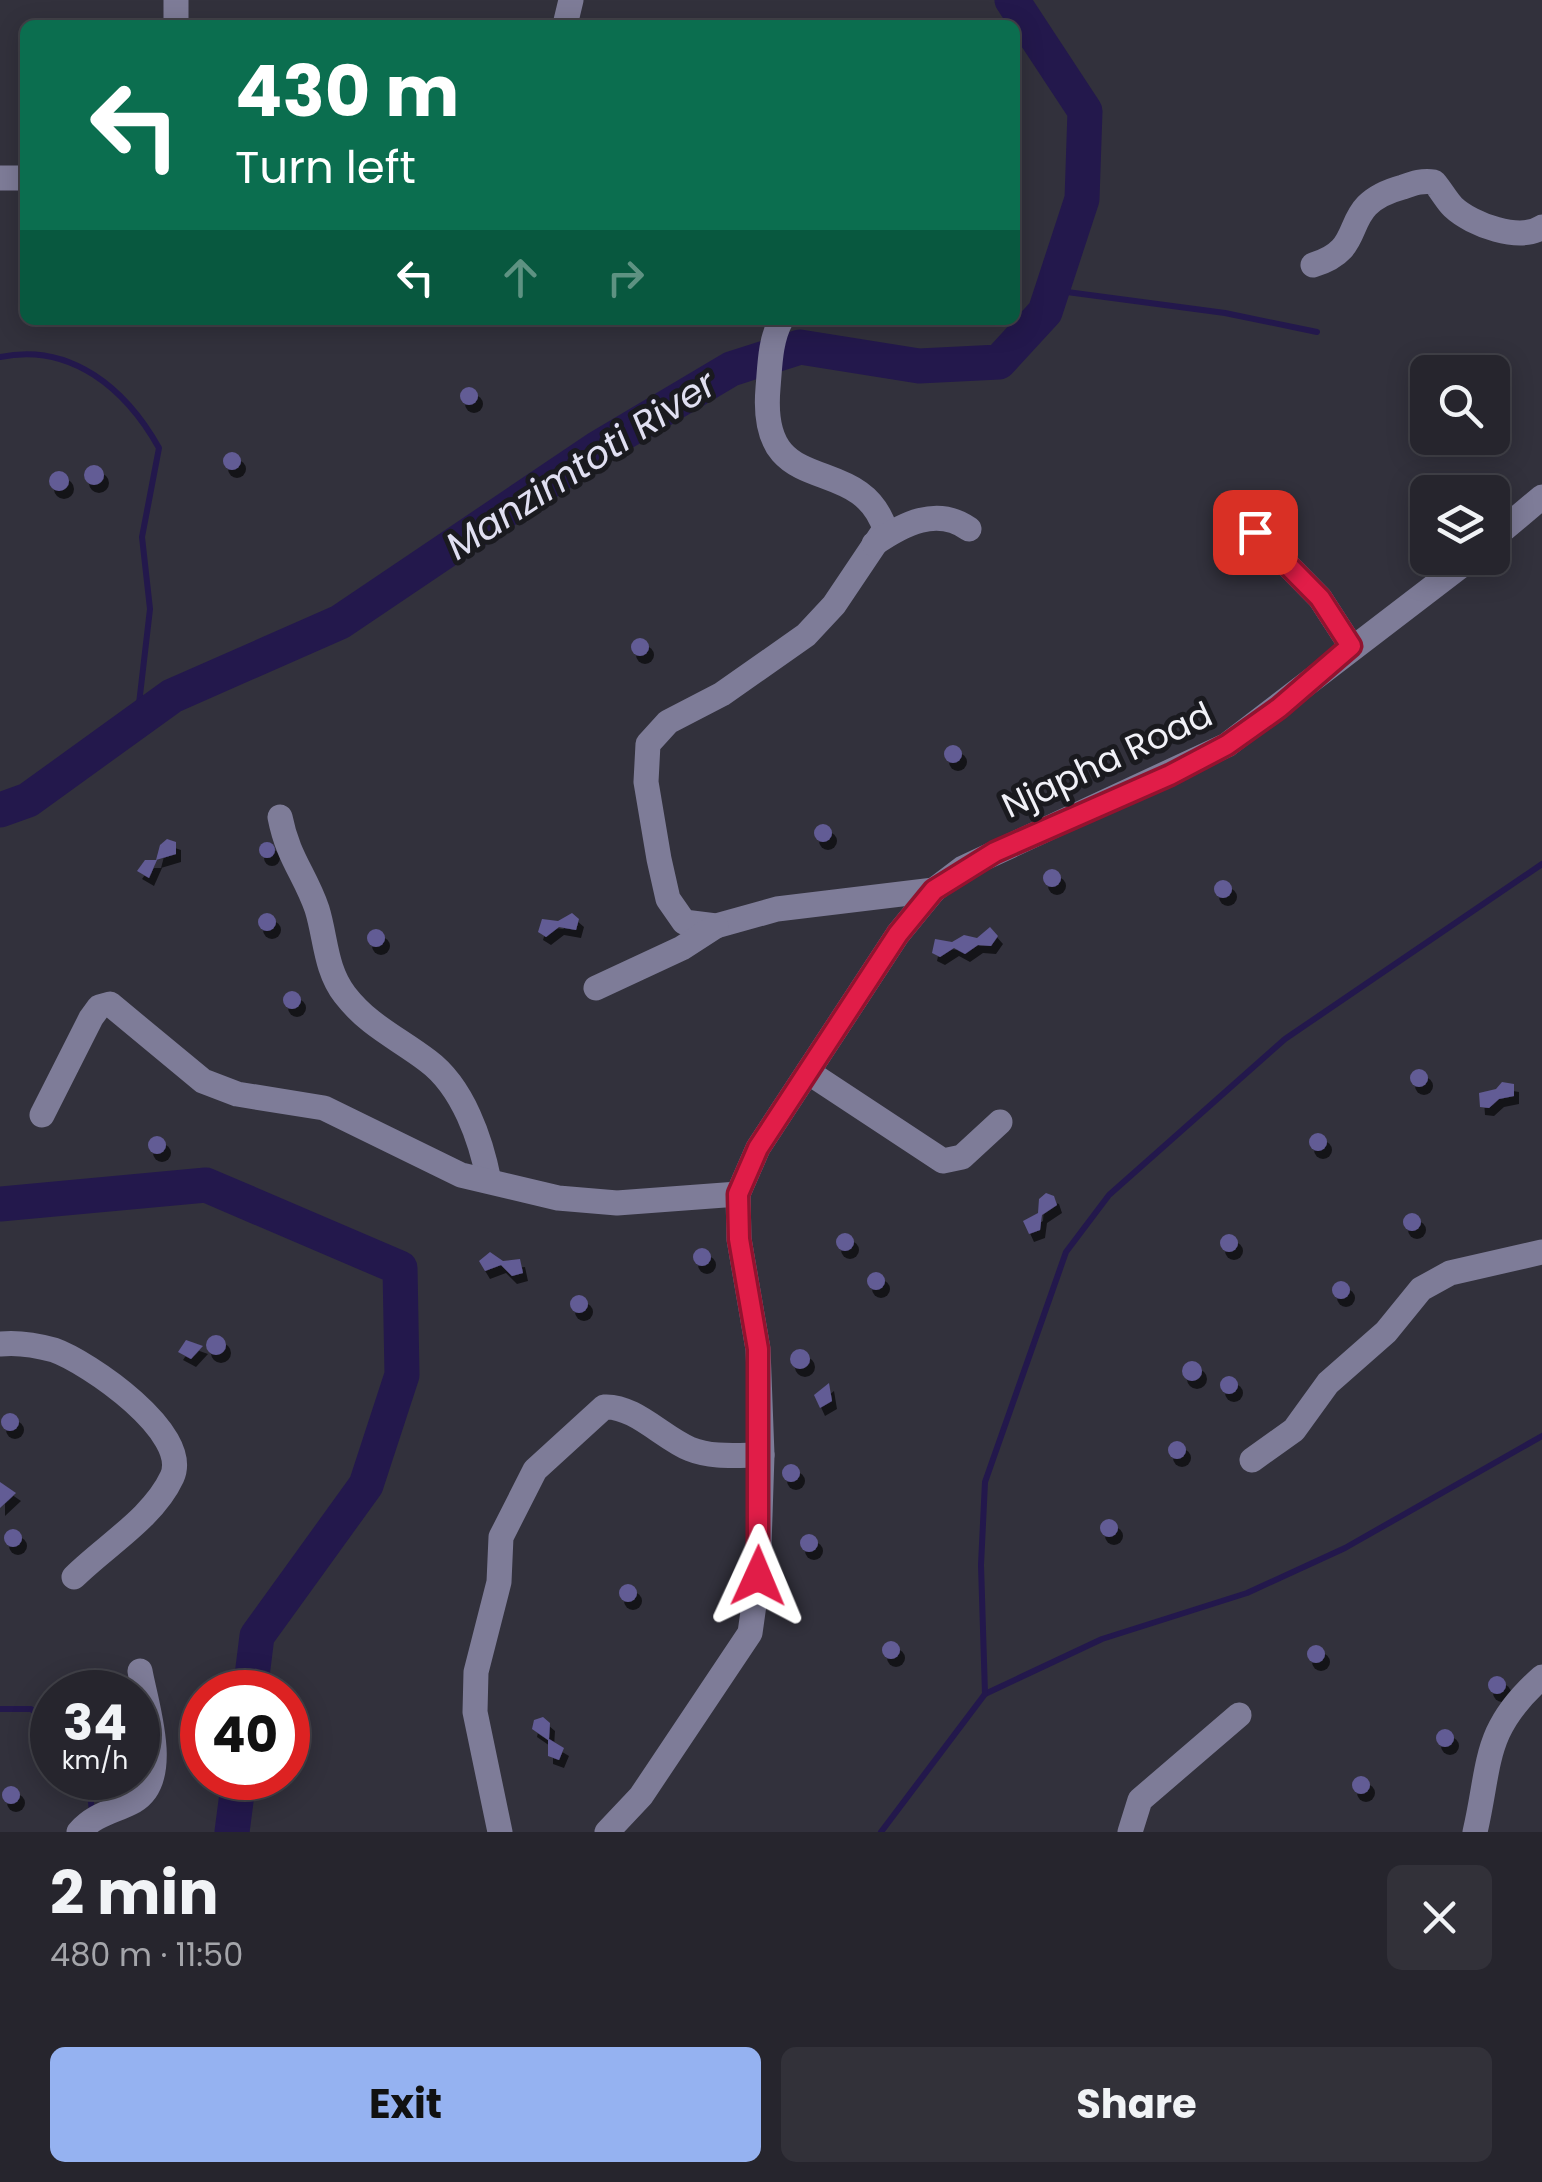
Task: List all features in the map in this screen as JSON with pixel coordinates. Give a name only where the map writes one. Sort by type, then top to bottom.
[{"type":"street","points":[[1313,266],[1338,256],[1348,245],[1358,216],[1374,196],[1420,182],[1434,182],[1452,206],[1480,223],[1526,234],[1542,227]]},
{"type":"street","points":[[716,926],[684,922],[668,899],[646,782],[648,744],[668,722],[722,694],[806,634],[834,606],[884,529],[875,507],[858,488],[808,473],[788,458],[768,428],[768,387],[777,331]]},
{"type":"street","points":[[1510,524],[1542,497]]},
{"type":"street","points":[[870,546],[898,527],[920,520],[948,518],[969,528]]},
{"type":"street","points":[[1255,532],[1320,598],[1351,646]]},
{"type":"street","name":"Njapha Road","points":[[607,1832],[641,1796],[750,1634],[758,1576],[762,1455],[758,1349],[739,1239],[738,1194],[758,1148],[898,934],[934,890],[995,852],[1170,775],[1227,745],[1448,575]]},
{"type":"street","points":[[280,817],[294,868],[316,907],[326,956],[341,990],[384,1036],[432,1064],[445,1078],[469,1118],[489,1181]]},
{"type":"street","points":[[596,988],[682,948],[716,926],[777,908],[934,890]]},
{"type":"street","points":[[42,1115],[90,1018],[110,1004],[203,1081],[237,1094],[324,1108],[461,1175],[558,1198],[617,1204],[738,1194]]},
{"type":"street","points":[[808,1072],[943,1160],[962,1158],[1000,1122]]},
{"type":"street","points":[[1252,1460],[1294,1430],[1328,1383],[1386,1332],[1421,1289],[1450,1273],[1542,1252]]},
{"type":"street","points":[[0,1344],[56,1351],[84,1367],[160,1425],[173,1448],[172,1476],[160,1494],[74,1577]]},
{"type":"street","points":[[500,1832],[492,1783],[477,1736],[476,1672],[499,1582],[501,1537],[535,1470],[604,1407],[621,1409],[706,1454],[762,1455]]},
{"type":"street","points":[[1475,1832],[1485,1763],[1496,1734],[1513,1706],[1542,1677]]},
{"type":"street","points":[[1130,1832],[1140,1800],[1238,1715]]},
{"type":"street","points":[[79,1832],[100,1814],[134,1800]]},
{"type":"building","points":[[469,387],[476,389],[476,403],[469,405],[462,403],[460,396],[462,389]]},
{"type":"building","points":[[232,452],[239,454],[239,468],[232,470],[225,468],[223,461],[225,454]]},
{"type":"building","points":[[94,465],[104,475],[94,485],[84,475]]},
{"type":"building","points":[[59,471],[69,481],[59,491],[49,481]]},
{"type":"building","points":[[640,638],[647,640],[647,654],[640,656],[633,654],[631,647],[633,640]]},
{"type":"building","points":[[953,745],[960,747],[960,761],[953,763],[946,761],[944,754],[946,747]]},
{"type":"building","points":[[823,824],[830,826],[830,840],[823,842],[816,840],[814,833],[816,826]]},
{"type":"building","points":[[167,839],[176,842],[176,854],[156,860],[160,845]]},
{"type":"building","points":[[267,842],[275,850],[267,858],[259,850]]},
{"type":"building","points":[[145,860],[157,860],[149,878],[137,871]]},
{"type":"building","points":[[1052,869],[1059,871],[1059,885],[1052,887],[1045,885],[1043,878],[1045,871]]},
{"type":"building","points":[[1223,880],[1230,882],[1230,896],[1223,898],[1216,896],[1214,889],[1216,882]]},
{"type":"building","points":[[267,913],[274,915],[274,929],[267,931],[260,929],[258,922],[260,915]]},
{"type":"building","points":[[572,913],[579,919],[576,930],[559,927],[546,937],[538,932],[542,919],[558,921]]},
{"type":"building","points":[[990,927],[998,936],[991,946],[978,945],[965,954],[954,948],[940,957],[932,953],[935,939],[952,942],[964,935],[977,938]]},
{"type":"building","points":[[376,929],[383,931],[383,945],[376,947],[369,945],[367,938],[369,931]]},
{"type":"building","points":[[292,991],[299,993],[299,1007],[292,1009],[285,1007],[283,1000],[285,993]]},
{"type":"building","points":[[1419,1069],[1426,1071],[1426,1085],[1419,1087],[1412,1085],[1410,1078],[1412,1071]]},
{"type":"building","points":[[1502,1082],[1514,1084],[1514,1096],[1499,1099],[1489,1108],[1480,1107],[1479,1093],[1496,1089]]},
{"type":"building","points":[[1318,1133],[1325,1135],[1325,1149],[1318,1151],[1311,1149],[1309,1142],[1311,1135]]},
{"type":"building","points":[[157,1136],[164,1138],[164,1152],[157,1154],[150,1152],[148,1145],[150,1138]]},
{"type":"building","points":[[1046,1193],[1054,1196],[1057,1205],[1042,1215],[1040,1230],[1029,1234],[1023,1221],[1038,1213],[1039,1199]]},
{"type":"building","points":[[1412,1213],[1419,1215],[1419,1229],[1412,1231],[1405,1229],[1403,1222],[1405,1215]]},
{"type":"building","points":[[845,1233],[852,1235],[852,1249],[845,1251],[838,1249],[836,1242],[838,1235]]},
{"type":"building","points":[[1229,1234],[1236,1236],[1236,1250],[1229,1252],[1222,1250],[1220,1243],[1222,1236]]},
{"type":"building","points":[[702,1248],[709,1250],[709,1264],[702,1266],[695,1264],[693,1257],[695,1250]]},
{"type":"building","points":[[490,1252],[503,1261],[520,1259],[523,1273],[512,1276],[501,1265],[485,1271],[479,1261]]},
{"type":"building","points":[[876,1272],[883,1274],[883,1288],[876,1290],[869,1288],[867,1281],[869,1274]]},
{"type":"building","points":[[1341,1281],[1348,1283],[1348,1297],[1341,1299],[1334,1297],[1332,1290],[1334,1283]]},
{"type":"building","points":[[579,1295],[586,1297],[586,1311],[579,1313],[572,1311],[570,1304],[572,1297]]},
{"type":"building","points":[[216,1335],[226,1345],[216,1355],[206,1345]]},
{"type":"building","points":[[186,1340],[203,1346],[191,1359],[178,1352]]},
{"type":"building","points":[[800,1349],[810,1359],[800,1369],[790,1359]]},
{"type":"building","points":[[1192,1361],[1202,1371],[1192,1381],[1182,1371]]},
{"type":"building","points":[[1229,1376],[1236,1378],[1236,1392],[1229,1394],[1222,1392],[1220,1385],[1222,1378]]},
{"type":"building","points":[[829,1383],[832,1401],[820,1408],[814,1395]]},
{"type":"building","points":[[10,1413],[17,1415],[17,1429],[10,1431],[3,1429],[1,1422],[3,1415]]},
{"type":"building","points":[[1177,1441],[1184,1443],[1184,1457],[1177,1459],[1170,1457],[1168,1450],[1170,1443]]},
{"type":"building","points":[[791,1464],[798,1466],[798,1480],[791,1482],[784,1480],[782,1473],[784,1466]]},
{"type":"building","points":[[0,1482],[16,1493],[0,1508]]},
{"type":"building","points":[[1109,1519],[1116,1521],[1116,1535],[1109,1537],[1102,1535],[1100,1528],[1102,1521]]},
{"type":"building","points":[[13,1529],[20,1531],[20,1545],[13,1547],[6,1545],[4,1538],[6,1531]]},
{"type":"building","points":[[809,1534],[816,1536],[816,1550],[809,1552],[802,1550],[800,1543],[802,1536]]},
{"type":"building","points":[[628,1584],[635,1586],[635,1600],[628,1602],[621,1600],[619,1593],[621,1586]]},
{"type":"building","points":[[891,1641],[898,1643],[898,1657],[891,1659],[884,1657],[882,1650],[884,1643]]},
{"type":"building","points":[[1316,1645],[1323,1647],[1323,1661],[1316,1663],[1309,1661],[1307,1654],[1309,1647]]},
{"type":"building","points":[[1497,1676],[1504,1678],[1504,1692],[1497,1694],[1490,1692],[1488,1685],[1490,1678]]},
{"type":"building","points":[[543,1717],[550,1723],[549,1739],[564,1748],[559,1760],[548,1756],[548,1740],[532,1729],[534,1720]]},
{"type":"building","points":[[1445,1729],[1452,1731],[1452,1745],[1445,1747],[1438,1745],[1436,1738],[1438,1731]]},
{"type":"building","points":[[1361,1776],[1368,1778],[1368,1792],[1361,1794],[1354,1792],[1352,1785],[1354,1778]]},
{"type":"building","points":[[11,1786],[18,1788],[18,1802],[11,1804],[4,1802],[2,1795],[4,1788]]},
{"type":"waterway","name":"Manzimtoti River","points":[[0,810],[28,800],[172,696],[340,622],[598,448],[731,369],[800,347],[919,366],[999,362],[1045,312],[1082,199],[1085,111],[1012,0]]},
{"type":"waterway","points":[[1052,290],[1225,313],[1317,332]]},
{"type":"waterway","points":[[0,357],[50,357],[94,375],[130,407],[159,448],[142,537],[150,609],[137,721]]},
{"type":"waterway","points":[[881,1832],[985,1694],[981,1565],[985,1482],[1066,1252],[1109,1195],[1285,1039],[1542,864]]},
{"type":"waterway","name":"Manzimtoti River","points":[[0,1204],[206,1185],[400,1268],[402,1375],[366,1485],[257,1636],[253,1670]]},
{"type":"waterway","points":[[985,1694],[1102,1639],[1247,1593],[1345,1548],[1542,1436]]},
{"type":"waterway","points":[[0,1709],[30,1709]]},
{"type":"waterway","points":[[91,1800],[92,1811]]},
{"type":"waterway","name":"Manzimtoti River","points":[[232,1832],[236,1800]]},
{"type":"route","points":[[758,1576],[762,1455],[758,1349],[739,1239],[738,1194],[758,1148],[898,934],[934,890],[963,868],[995,852],[1170,775],[1227,745],[1279,708],[1351,646],[1338,620],[1320,598],[1255,532]]}]
